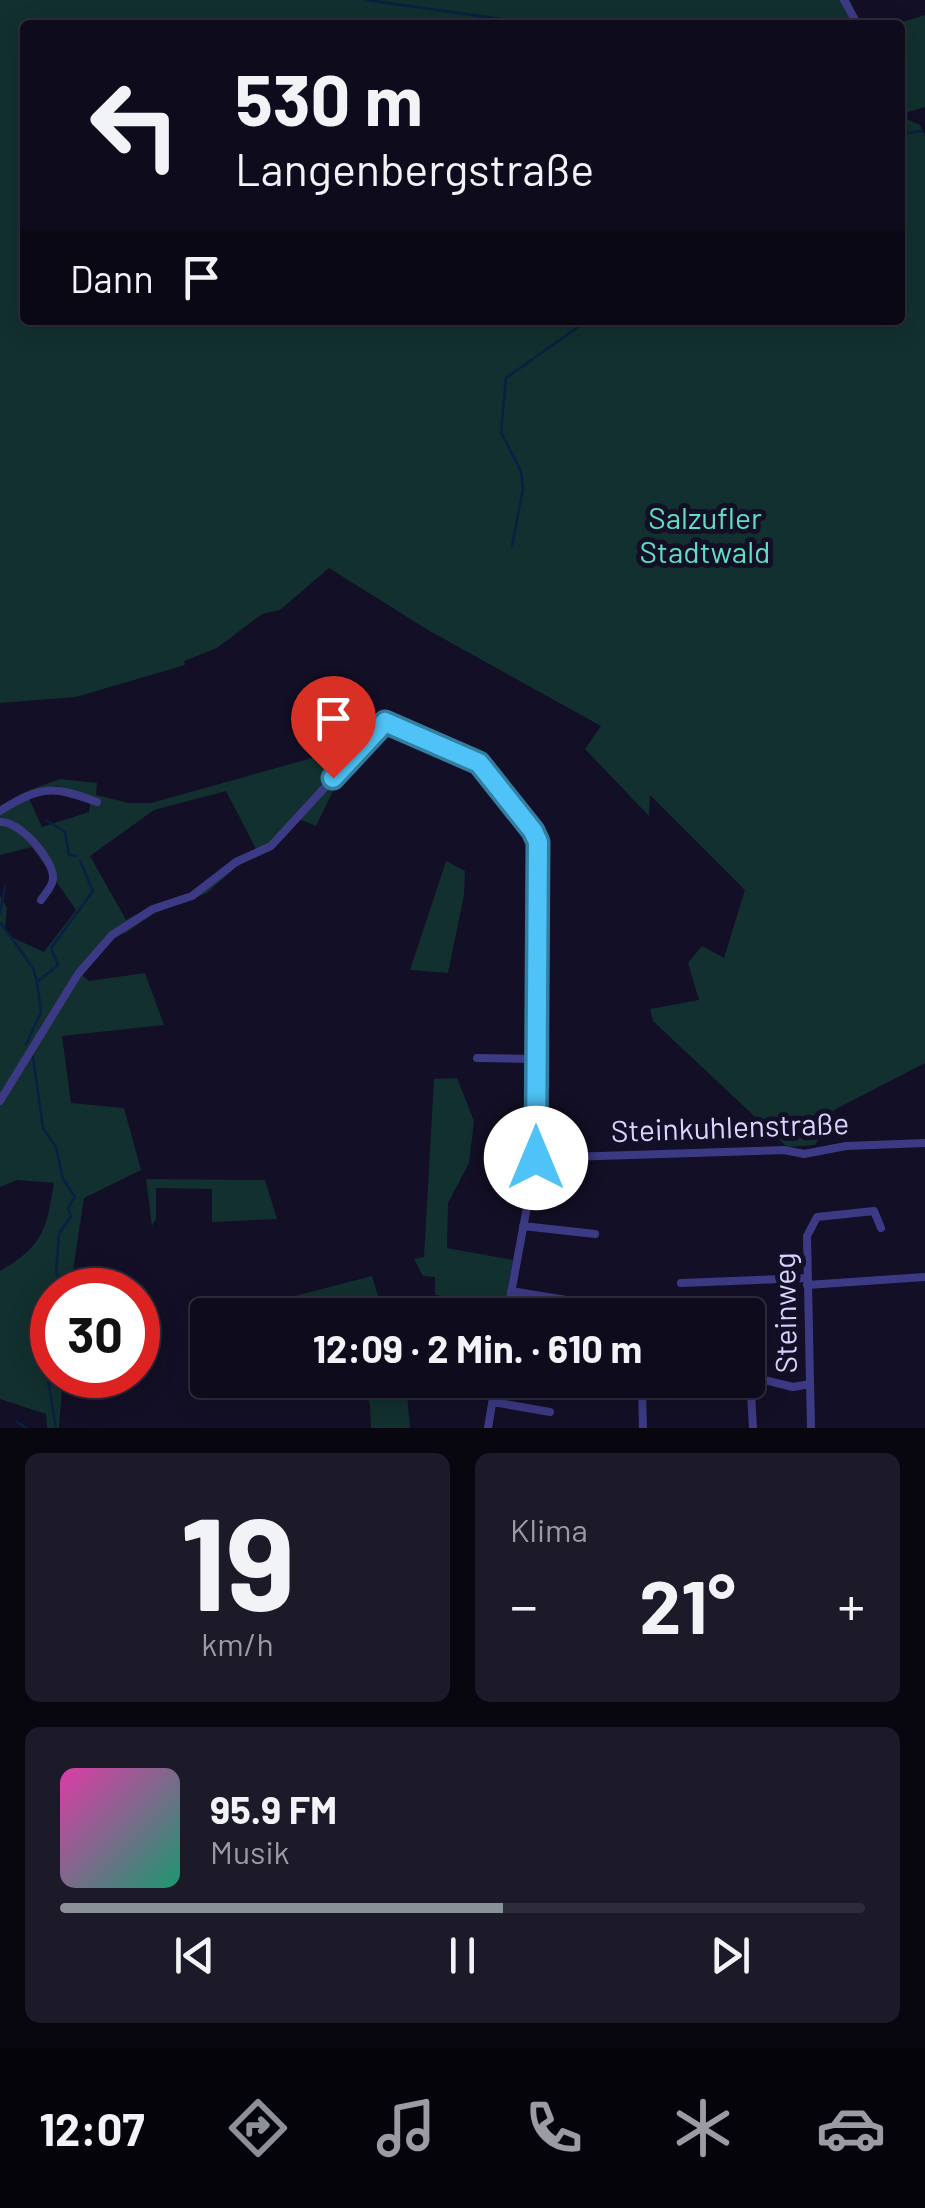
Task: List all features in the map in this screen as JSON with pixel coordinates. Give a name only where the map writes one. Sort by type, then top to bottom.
[{"type":"street","points":[[0,1101],[78,974],[112,935],[152,908],[192,896],[236,862],[271,846],[385,722],[479,763],[509,795],[538,842],[536,1158],[510,1298]]},
{"type":"street","points":[[0,811],[29,794],[57,788],[97,802]]},
{"type":"street","points":[[0,822],[22,828],[52,871],[52,884],[40,900]]},
{"type":"street","points":[[478,1058],[536,1058]]},
{"type":"street","name":"Steinkuhlenstraße","points":[[536,1158],[784,1150],[804,1154],[846,1146],[925,1143]]},
{"type":"street","name":"Steinweg","points":[[810,1428],[807,1236],[817,1217],[874,1210],[881,1228]]},
{"type":"street","points":[[523,1226],[595,1234]]},
{"type":"street","points":[[680,1283],[925,1277]]},
{"type":"street","points":[[511,1291],[554,1298]]},
{"type":"street","points":[[765,1380],[794,1386],[810,1384]]},
{"type":"street","points":[[488,1428],[494,1398]]},
{"type":"street","points":[[642,1398],[643,1428]]},
{"type":"street","points":[[751,1398],[753,1428]]},
{"type":"street","points":[[493,1402],[550,1412]]},
{"type":"green space","name":"Salzufler Stadtwald","points":[[0,0],[850,0],[857,20],[20,20],[20,325],[905,325],[905,21],[925,15],[925,107],[908,112],[907,119],[920,125],[925,136],[925,1063],[834,1110],[815,1145],[787,1147],[653,1021],[650,1009],[699,1000],[688,963],[702,946],[724,958],[745,890],[650,795],[649,816],[585,749],[601,726],[428,630],[329,568],[280,610],[262,614],[217,648],[184,661],[185,665],[76,697],[0,703]]},
{"type":"green space","points":[[355,746],[316,826],[299,819],[285,837],[236,867],[207,893],[153,914],[124,934],[121,930],[80,973],[89,981],[145,973],[164,1025],[62,1036],[71,1103],[124,1108],[141,1170],[84,1198],[73,1268],[30,1268],[30,1398],[61,1398],[59,1428],[47,1428],[46,1414],[0,1399],[0,1271],[40,1236],[54,1183],[17,1180],[0,1187],[0,896],[7,908],[5,928],[13,938],[44,952],[76,910],[32,847],[0,855],[0,813],[28,796],[42,827],[89,812],[91,798],[57,786],[27,791],[60,779],[97,783],[96,795],[129,803],[151,803]],"holes":[[[226,791],[256,849],[191,893],[126,920],[90,856],[154,810]]]},
{"type":"green space","points":[[446,861],[465,871],[448,973],[410,970]]},
{"type":"green space","points":[[457,1078],[474,1121],[469,1163],[448,1203],[447,1248],[513,1260],[506,1298],[435,1295],[435,1277],[423,1276],[414,1259],[424,1257],[434,1079]]},
{"type":"green space","points":[[146,1179],[265,1180],[277,1219],[212,1222],[212,1189],[156,1188],[156,1219],[152,1226]]},
{"type":"green space","points":[[372,1276],[379,1298],[287,1298]]},
{"type":"green space","points":[[367,1398],[407,1398],[410,1428],[371,1428]]},
{"type":"waterway","points":[[366,0],[508,20]]},
{"type":"waterway","points":[[905,133],[922,131]]},
{"type":"waterway","points":[[512,546],[523,489],[521,471],[501,432],[506,378],[581,325]]},
{"type":"waterway","points":[[46,820],[65,832],[69,855],[76,856]]},
{"type":"waterway","points":[[26,1044],[41,1012],[37,982],[58,965],[51,948],[93,891],[80,861]]},
{"type":"waterway","points":[[0,914],[5,886]]},
{"type":"waterway","points":[[0,922],[33,968],[37,982]]},
{"type":"waterway","points":[[33,1057],[43,1128],[56,1147],[63,1179],[75,1197],[68,1208],[71,1216],[59,1234],[56,1268]]},
{"type":"waterway","points":[[51,1398],[56,1428]]},
{"type":"waterway","points":[[17,1422],[26,1428]]},
{"type":"route","points":[[333,778],[365,739],[385,722],[459,751],[479,763],[509,795],[533,831],[538,842],[536,1158]]}]
